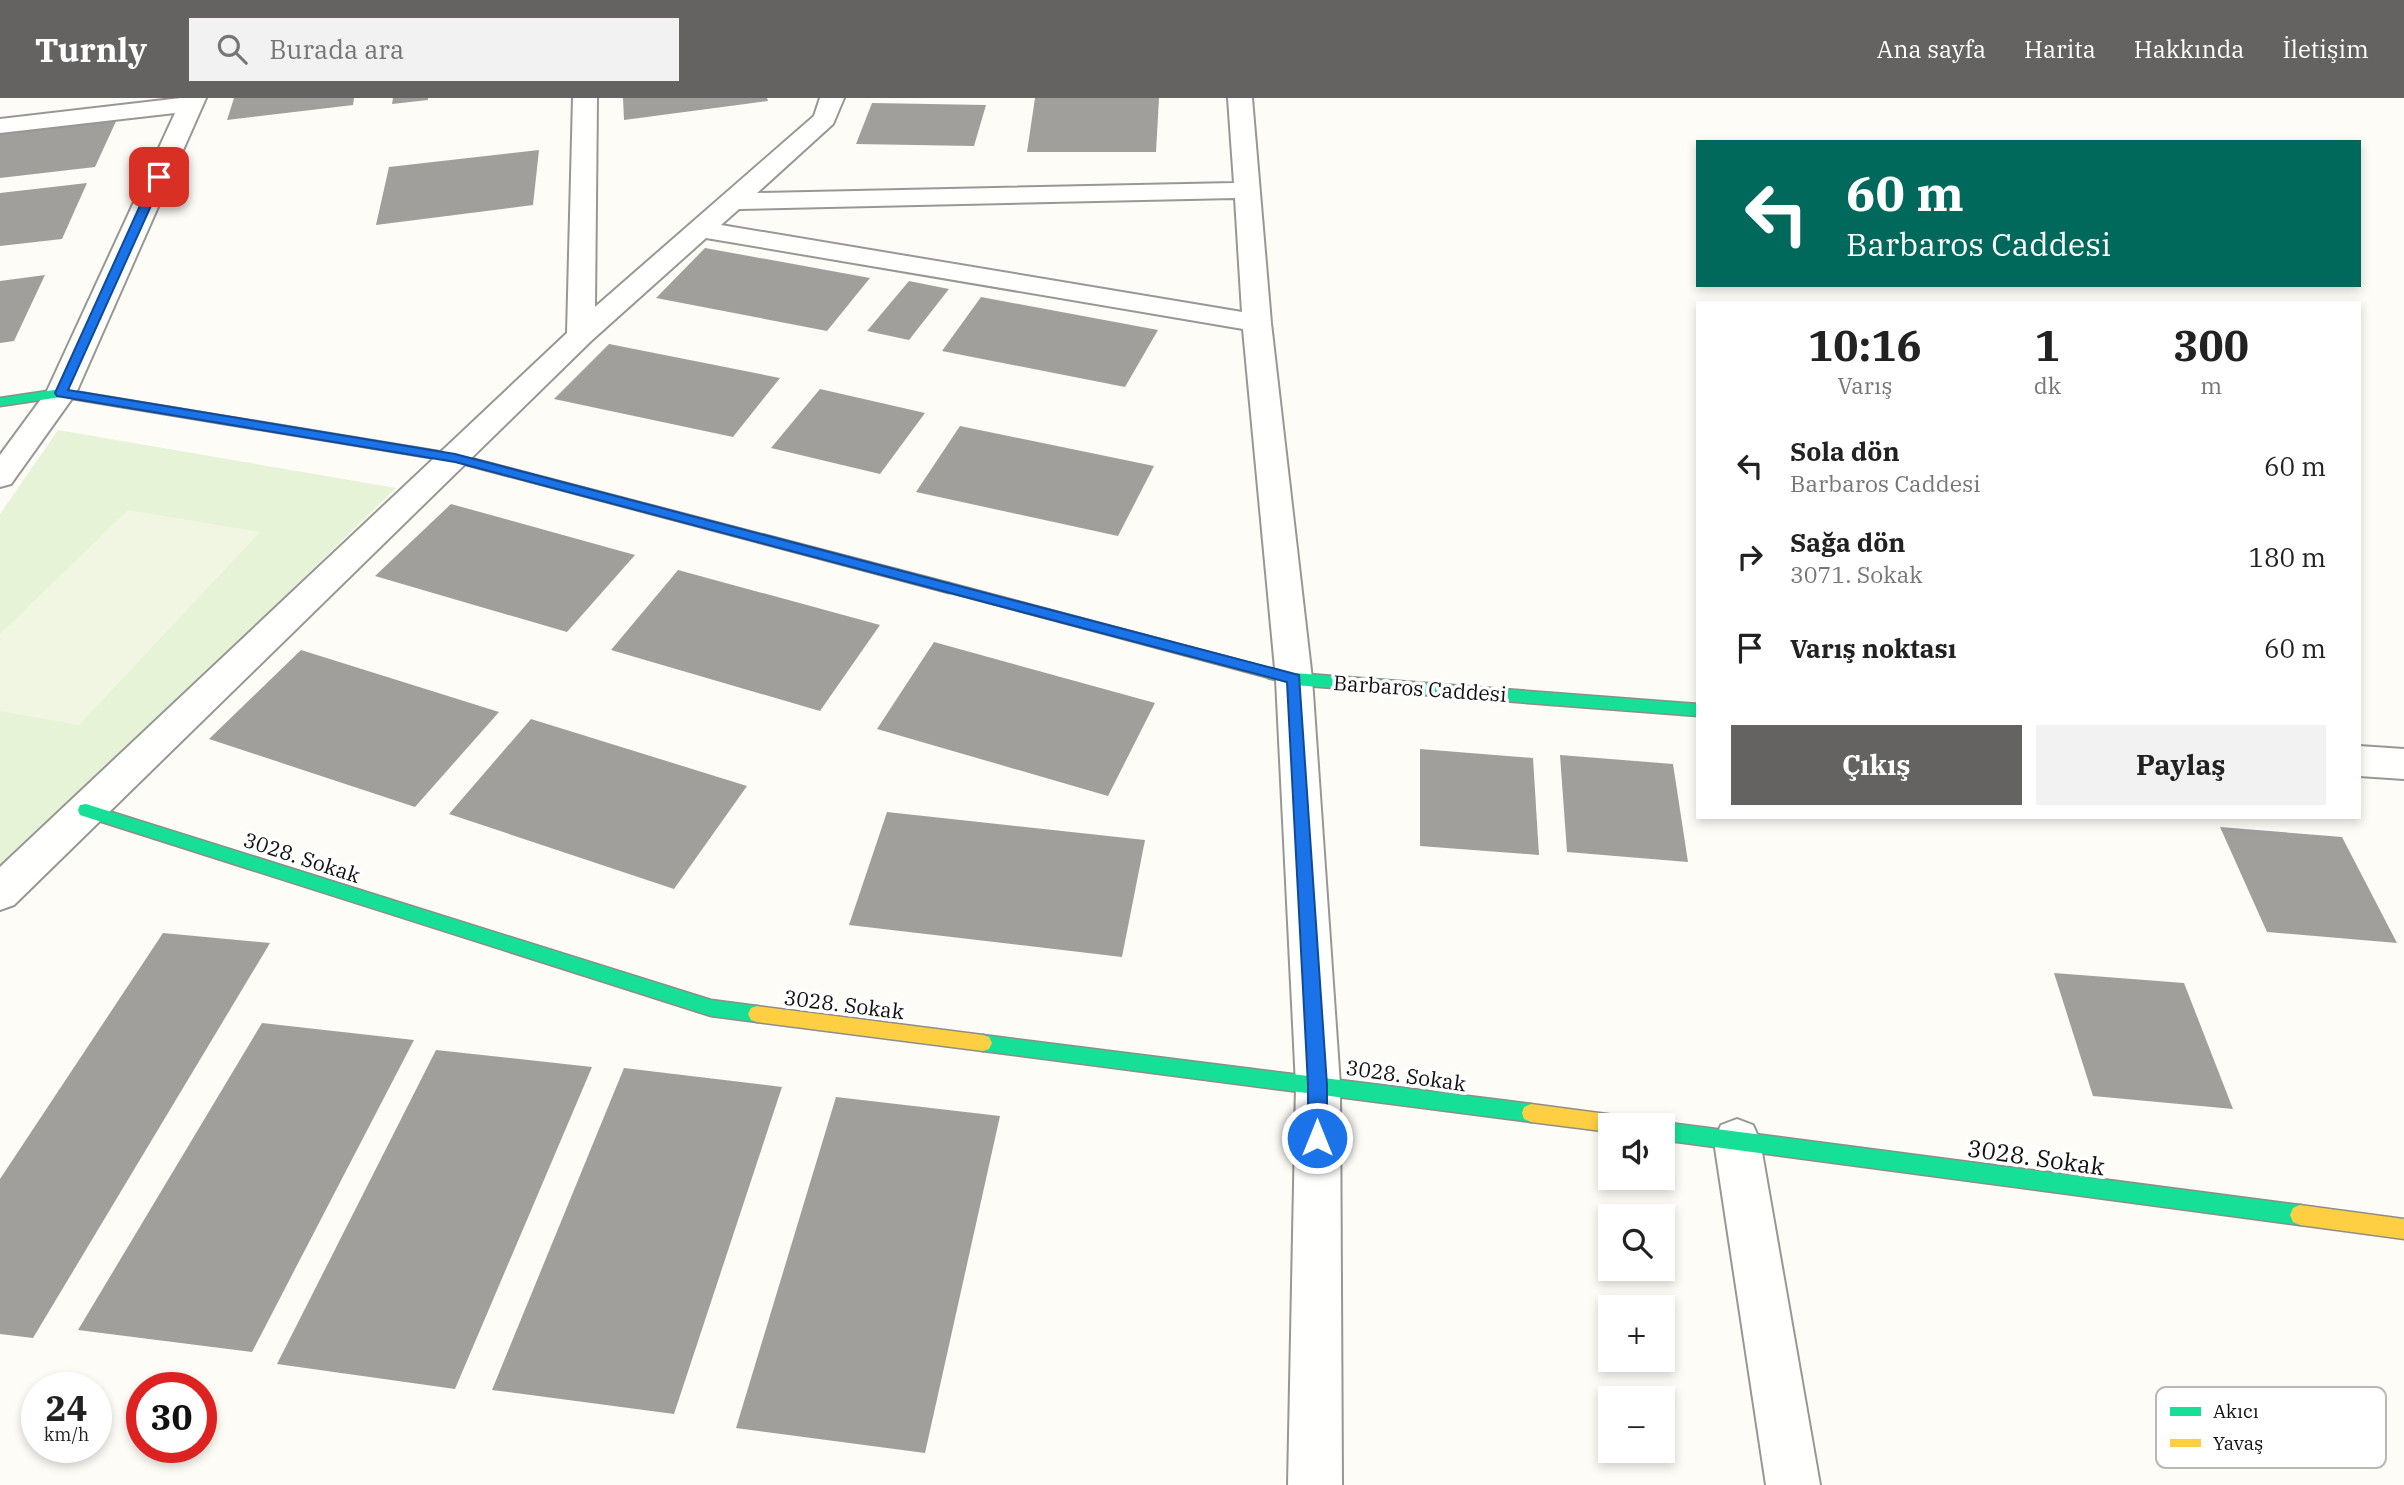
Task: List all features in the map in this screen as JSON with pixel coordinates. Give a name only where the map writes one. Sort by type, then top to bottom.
[{"type":"street","points":[[581,335],[584,98]]},
{"type":"street","points":[[0,892],[581,335],[825,119],[832,98]]},
{"type":"street","points":[[1240,98],[1257,323],[1294,679],[1318,1085],[1315,1485]]},
{"type":"street","points":[[0,126],[192,101]]},
{"type":"street","points":[[0,477],[61,393],[192,101]]},
{"type":"street","points":[[732,201],[1247,190]]},
{"type":"street","points":[[700,229],[1257,323]]},
{"type":"street","name":"Barbaros Caddesi","points":[[0,401],[61,393],[455,458],[1294,679],[1696,710]]},
{"type":"street","points":[[2361,761],[2404,764]]},
{"type":"street","name":"3028. Sokak","points":[[86,810],[711,1008],[1598,1122]]},
{"type":"street","name":"3028. Sokak","points":[[1675,1133],[2404,1229]]},
{"type":"street","points":[[1737,1140],[1793,1485]]},
{"type":"green space","points":[[58,430],[396,488],[0,874],[0,514]]},
{"type":"green space","points":[[128,510],[260,532],[79,725],[0,711],[0,634]]},
{"type":"building","points":[[234,98],[354,98],[353,105],[227,120]]},
{"type":"building","points":[[393,98],[428,98],[428,100],[392,104]]},
{"type":"building","points":[[623,98],[767,98],[768,101],[624,120]]},
{"type":"building","points":[[1035,98],[1159,98],[1156,152],[1027,152]]},
{"type":"building","points":[[872,103],[986,105],[974,146],[856,144]]},
{"type":"building","points":[[118,117],[95,167],[0,178],[0,130]]},
{"type":"building","points":[[539,150],[533,205],[376,225],[389,167]]},
{"type":"building","points":[[87,183],[62,239],[0,246],[0,193]]},
{"type":"building","points":[[705,248],[870,278],[827,331],[656,298]]},
{"type":"building","points":[[45,275],[14,341],[0,343],[0,281]]},
{"type":"building","points":[[909,281],[949,289],[909,340],[867,331]]},
{"type":"building","points":[[981,297],[1158,330],[1125,387],[942,351]]},
{"type":"building","points":[[609,344],[780,378],[733,437],[554,399]]},
{"type":"building","points":[[820,389],[925,413],[880,474],[771,448]]},
{"type":"building","points":[[960,426],[1154,466],[1118,536],[916,492]]},
{"type":"building","points":[[451,504],[635,555],[567,632],[375,576]]},
{"type":"building","points":[[678,570],[880,625],[820,711],[611,650]]},
{"type":"building","points":[[934,642],[1155,703],[1108,796],[877,729]]},
{"type":"building","points":[[301,650],[499,712],[415,807],[209,739]]},
{"type":"building","points":[[531,719],[747,786],[674,889],[449,814]]},
{"type":"building","points":[[1420,749],[1533,758],[1539,855],[1420,846]]},
{"type":"building","points":[[1560,755],[1673,764],[1688,862],[1567,852]]},
{"type":"building","points":[[887,812],[1145,840],[1122,957],[849,925]]},
{"type":"building","points":[[2220,827],[2342,837],[2397,943],[2267,932]]},
{"type":"building","points":[[163,933],[270,943],[33,1338],[0,1334],[0,1179]]},
{"type":"building","points":[[2054,973],[2184,983],[2233,1109],[2093,1096]]},
{"type":"building","points":[[262,1023],[414,1040],[252,1352],[78,1330]]},
{"type":"building","points":[[436,1050],[592,1067],[455,1389],[277,1364]]},
{"type":"building","points":[[624,1068],[782,1087],[674,1414],[492,1390]]},
{"type":"building","points":[[836,1097],[1000,1116],[925,1453],[736,1428]]},
{"type":"traffic: fast","points":[[0,402],[61,393],[455,458],[949,588]]},
{"type":"traffic: fast","points":[[1273,674],[1294,679],[1696,710]]},
{"type":"traffic: fast","points":[[86,810],[711,1008],[757,1014]]},
{"type":"traffic: fast","points":[[983,1043],[1531,1113]]},
{"type":"traffic: fast","points":[[1675,1133],[2300,1215]]},
{"type":"traffic: slow","points":[[949,588],[1273,674]]},
{"type":"traffic: slow","points":[[757,1014],[983,1043]]},
{"type":"traffic: slow","points":[[1531,1113],[1598,1122]]},
{"type":"traffic: slow","points":[[2300,1215],[2404,1229]]},
{"type":"route","points":[[159,177],[61,393],[455,458],[1294,679],[1318,1085],[1317,1138]]}]
